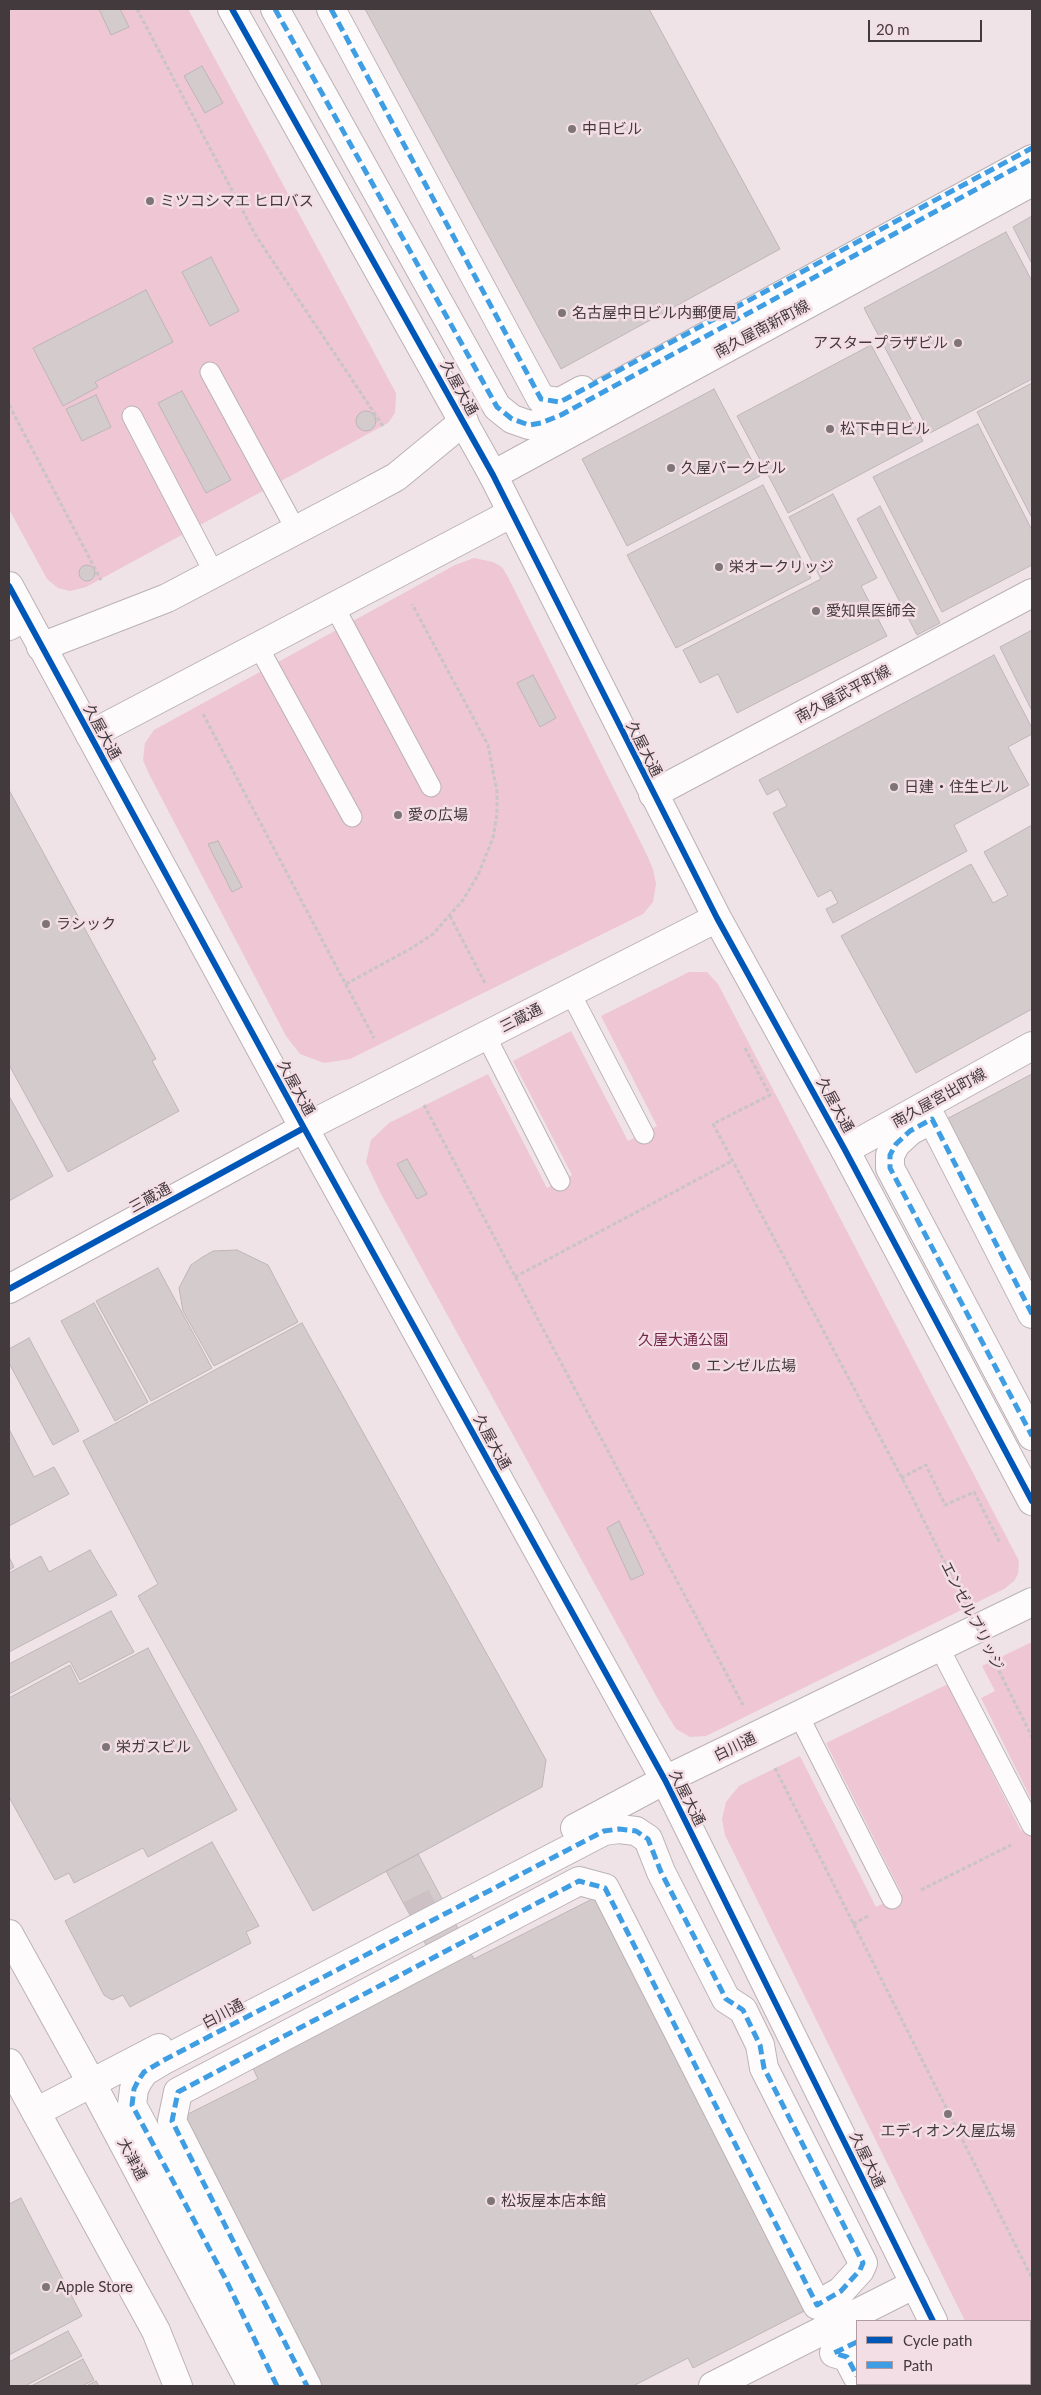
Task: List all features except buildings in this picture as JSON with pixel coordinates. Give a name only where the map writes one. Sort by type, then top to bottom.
[{"type":"street","name":"久屋大通","points":[[232,9],[493,475],[717,918],[845,1150],[1032,1501]]},
{"type":"street","points":[[275,9],[497,408],[512,419],[529,425],[541,423],[561,415],[1032,159]]},
{"type":"street","points":[[331,9],[541,399],[560,402],[1032,148]]},
{"type":"street","name":"南久屋南新町線","points":[[493,475],[1032,182]]},
{"type":"street","points":[[41,647],[167,598],[396,477],[464,422]]},
{"type":"street","points":[[90,735],[512,513]]},
{"type":"street","name":"久屋大通","points":[[9,586],[17,621],[41,647],[304,1128],[665,1780],[933,2320]]},
{"type":"street","name":"南久屋武平町線","points":[[653,794],[1032,594]]},
{"type":"street","name":"三蔵通","points":[[9,1289],[304,1128],[717,918]]},
{"type":"street","name":"南久屋宮出町線","points":[[845,1150],[1032,1046]]},
{"type":"street","points":[[1032,1314],[932,1119],[910,1131],[896,1144],[890,1155],[890,1168],[1032,1436]]},
{"type":"street","name":"白川通","points":[[441,1899],[665,1780],[1032,1602]]},
{"type":"street","points":[[277,2386],[225,2278],[132,2105],[134,2089],[138,2081],[144,2072],[164,2060],[604,1831],[619,1829],[642,1835],[648,1839],[653,1848],[661,1872],[726,1999],[743,2010],[760,2045],[764,2068],[863,2263],[860,2270],[841,2291],[817,2305],[605,1888],[579,1881],[178,2092],[172,2121],[307,2386]]},
{"type":"street","name":"白川通","points":[[36,2112],[410,1915]]},
{"type":"street","name":"大津通","points":[[9,1934],[92,2084],[252,2386]]},
{"type":"street","points":[[9,2063],[156,2331],[178,2386]]},
{"type":"street","points":[[713,2386],[915,2284]]},
{"type":"street","points":[[856,2342],[834,2353],[847,2356],[856,2374]]},
{"type":"lane","points":[[210,372],[296,530]]},
{"type":"lane","points":[[132,416],[214,573]]},
{"type":"lane","points":[[334,606],[430,787]]},
{"type":"lane","points":[[258,646],[352,817]]},
{"type":"lane","points":[[570,992],[644,1134]]},
{"type":"lane","points":[[486,1036],[560,1181]]},
{"type":"lane","points":[[939,1647],[1032,1826]]},
{"type":"lane","points":[[799,1716],[892,1899]]},
{"type":"path","points":[[137,9],[256,236],[383,426]]},
{"type":"path","points":[[9,405],[101,580]]},
{"type":"path","points":[[195,718],[203,714],[374,1038]]},
{"type":"path","points":[[450,916],[485,983]]},
{"type":"path","points":[[424,1105],[744,1707]]},
{"type":"path","points":[[515,1277],[732,1161]]},
{"type":"path","points":[[901,1478],[926,1465],[946,1505],[974,1492],[1000,1543]]},
{"type":"path","points":[[775,1768],[1032,2278]]},
{"type":"path","points":[[913,1894],[1015,1843]]},
{"type":"path","points":[[853,1924],[870,1915]]},
{"type":"green space","name":"ミツコシマエ ヒロバス","points":[[9,9],[188,9],[396,393],[395,413],[388,423],[86,587],[70,591],[58,588],[47,579],[9,509]]},
{"type":"green space","name":"愛の広場","points":[[474,558],[493,562],[502,567],[508,577],[646,853],[653,869],[656,884],[653,902],[643,914],[350,1059],[324,1063],[300,1054],[286,1036],[150,776],[143,760],[145,743],[154,730],[455,565]]},
{"type":"green space","name":"久屋大通公園","points":[[689,972],[707,972],[718,984],[1019,1561],[1018,1574],[1014,1581],[1004,1589],[706,1736],[690,1737],[676,1729],[659,1701],[381,1194],[366,1162],[371,1140],[389,1123],[488,1074],[547,1188],[572,1175],[513,1061],[571,1031],[628,1141],[657,1126],[601,1016]]},
{"type":"green space","points":[[1032,1642],[1032,1801],[981,1698],[995,1691],[982,1666]]},
{"type":"green space","name":"エディオン久屋広場","points":[[948,1684],[1021,1831],[1032,1826],[1032,2386],[996,2385],[1031,2385],[1031,2320],[965,2320],[725,1835],[722,1819],[726,1802],[739,1786],[800,1756],[876,1907],[902,1894],[826,1743]]},
{"type":"tunnel","points":[[410,1915],[441,1899]]},
{"type":"marked path","points":[[275,9],[497,407],[512,419],[529,425],[541,423],[561,415],[1032,159]]},
{"type":"marked path","points":[[331,9],[541,399],[560,402],[1032,148]]},
{"type":"marked path","points":[[1032,1314],[932,1119],[910,1131],[896,1144],[890,1155],[890,1168],[1032,1436]]},
{"type":"marked path","points":[[277,2386],[225,2278],[132,2105],[134,2089],[138,2081],[144,2072],[164,2060],[604,1831],[619,1829],[636,1831],[648,1839],[661,1872],[726,1999],[743,2010],[760,2045],[764,2068],[863,2263],[860,2270],[841,2291],[817,2305],[605,1888],[579,1881],[178,2092],[172,2121],[307,2386]]},
{"type":"marked path","points":[[856,2342],[834,2353],[847,2357],[856,2374]]},
{"type":"cycle path","points":[[232,9],[493,475],[717,918],[845,1150],[1032,1501]]},
{"type":"cycle path","points":[[9,586],[304,1128],[665,1780],[933,2320]]},
{"type":"cycle path","points":[[9,1289],[304,1128]]},
{"type":"place","name":"中日ビル","points":[[572,129]]},
{"type":"place","name":"ミツコシマエ ヒロバス","points":[[150,201]]},
{"type":"place","name":"名古屋中日ビル内郵便局","points":[[562,313]]},
{"type":"place","name":"アスタープラザビル","points":[[958,343]]},
{"type":"place","name":"松下中日ビル","points":[[830,429]]},
{"type":"place","name":"久屋パークビル","points":[[671,468]]},
{"type":"place","name":"栄オークリッジ","points":[[719,567]]},
{"type":"place","name":"愛知県医師会","points":[[816,611]]},
{"type":"place","name":"日建・住生ビル","points":[[894,787]]},
{"type":"place","name":"愛の広場","points":[[398,815]]},
{"type":"place","name":"ラシック","points":[[46,924]]},
{"type":"place","name":"エンゼル広場","points":[[696,1366]]},
{"type":"place","name":"栄ガスビル","points":[[106,1747]]},
{"type":"place","name":"エディオン久屋広場","points":[[948,2114]]},
{"type":"place","name":"松坂屋本店本館","points":[[491,2201]]},
{"type":"place","name":"Apple Store","points":[[46,2287]]}]
